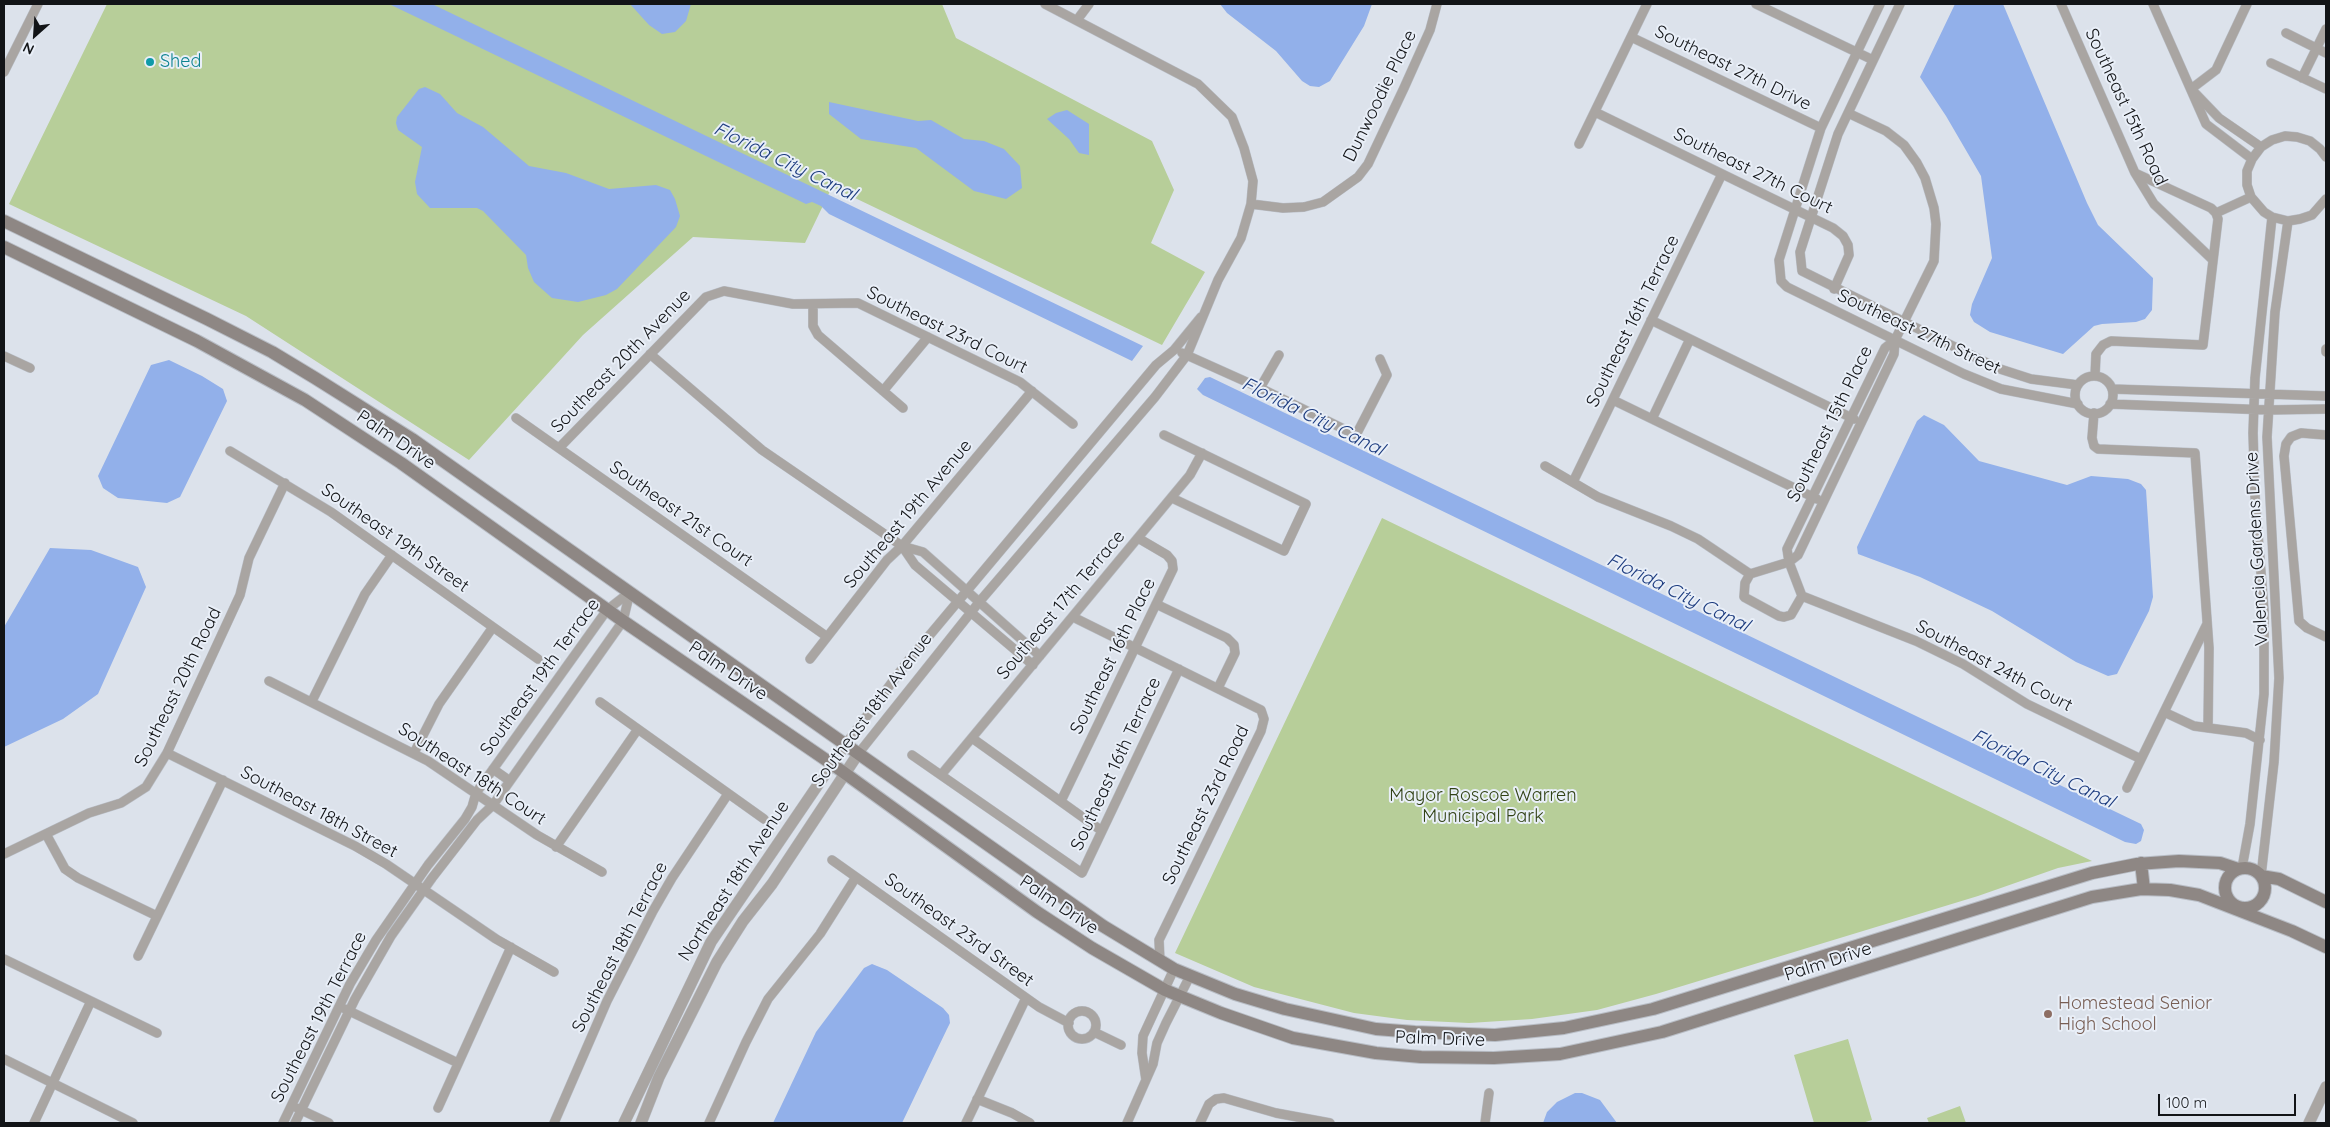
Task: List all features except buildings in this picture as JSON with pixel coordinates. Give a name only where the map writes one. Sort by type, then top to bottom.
[{"type":"main road","name":"Palm Drive","points":[[4,221],[272,352],[412,440],[1050,890],[1142,950],[1190,976],[1235,994],[1285,1009],[1376,1029],[1495,1034],[1564,1028],[1653,1009],[2092,873],[2141,864],[2179,861],[2220,863],[2240,868]]},
{"type":"main road","name":"Palm Drive","points":[[4,247],[197,341],[305,400],[401,463],[623,622],[832,764],[1037,912],[1092,948],[1165,990],[1221,1014],[1293,1038],[1376,1053],[1421,1057],[1494,1058],[1560,1054],[1662,1032],[2092,897],[2144,889],[2187,892],[2238,908],[2326,947]]},
{"type":"main road","points":[[2141,864],[2144,889]]},
{"type":"main road","points":[[2240,868],[2252,869],[2261,876],[2265,885],[2261,900],[2249,908],[2238,908],[2230,902],[2224,888],[2227,878],[2240,868]]},
{"type":"main road","points":[[2261,876],[2279,879],[2326,902]]},
{"type":"street","name":"Southeast 18th Avenue","points":[[641,1123],[659,1077],[716,962],[743,921],[772,884],[858,754],[970,612],[1155,397],[1187,355],[1218,280],[1241,238],[1251,204],[1253,181],[1244,148],[1232,117],[1198,84],[1045,4]]},
{"type":"street","points":[[1077,20],[1090,4]]},
{"type":"street","name":"Dunwoodie Place","points":[[1251,204],[1290,208],[1324,202],[1358,176],[1368,164],[1404,88],[1430,30],[1437,4]]},
{"type":"street","points":[[1579,144],[1647,4]]},
{"type":"street","points":[[1756,4],[1873,60]]},
{"type":"street","points":[[1795,210],[1821,128],[1880,4]]},
{"type":"street","points":[[1812,217],[1838,134],[1900,4]]},
{"type":"street","name":"Southeast 15th Road","points":[[2061,4],[2135,173],[2154,204],[2213,260]]},
{"type":"street","points":[[2153,4],[2206,124],[2252,159]]},
{"type":"street","points":[[2191,89],[2216,70],[2247,4]]},
{"type":"street","points":[[4,72],[34,5]]},
{"type":"street","points":[[2286,33],[2326,53]]},
{"type":"street","points":[[2302,78],[2325,33]]},
{"type":"street","name":"Southeast 27th Drive","points":[[1631,37],[1821,128]]},
{"type":"street","points":[[2271,63],[2326,89]]},
{"type":"street","points":[[2191,89],[2219,118],[2261,147]]},
{"type":"street","name":"Southeast 27th Court","points":[[1595,112],[1833,228],[1843,236],[1848,245],[1848,255],[1834,289]]},
{"type":"street","points":[[1848,113],[1886,132],[1904,145],[1925,178],[1934,208],[1936,224],[1934,260],[1896,340]]},
{"type":"street","points":[[2206,124],[2219,118]]},
{"type":"street","points":[[2326,157],[2323,146],[2304,139],[2284,136],[2272,140],[2261,147],[2252,159],[2248,171],[2248,184],[2252,197],[2264,212],[2272,217],[2288,221],[2300,220],[2312,215],[2326,199]]},
{"type":"street","points":[[2095,376],[2096,354],[2103,345],[2111,341],[2203,345],[2218,219],[2216,213],[2211,208],[2135,173]]},
{"type":"street","name":"Southeast 16th Terrace","points":[[1573,482],[1722,174]]},
{"type":"street","points":[[2216,213],[2252,197]]},
{"type":"street","name":"Southeast 27th Street","points":[[1795,210],[1779,260],[1781,282],[1787,287],[1964,374],[2000,388],[2036,398],[2078,404]]},
{"type":"street","name":"Southeast 27th Street","points":[[1812,217],[1800,252],[1802,271],[1834,289],[1997,368],[2031,378],[2078,385]]},
{"type":"street","name":"Valencia Gardens Drive","points":[[2240,868],[2250,824],[2264,689],[2264,612],[2255,496],[2254,392],[2260,312],[2272,217]]},
{"type":"street","name":"Valencia Gardens Drive","points":[[2261,876],[2274,762],[2279,686],[2278,626],[2267,437],[2275,312],[2288,221]]},
{"type":"street","name":"Southeast 23rd Court","points":[[706,297],[724,291],[793,304],[858,303],[1020,382],[1074,424]]},
{"type":"street","name":"Southeast 20th Avenue","points":[[559,448],[706,297]]},
{"type":"street","points":[[813,304],[813,326],[818,335],[903,408]]},
{"type":"street","name":"Southeast 18th Avenue","points":[[845,745],[908,661],[957,601],[1156,365],[1174,350],[1206,310]]},
{"type":"street","points":[[1651,320],[1861,423]]},
{"type":"street","points":[[883,390],[928,337]]},
{"type":"street","points":[[1652,419],[1690,339]]},
{"type":"street","name":"Southeast 15th Place","points":[[1896,340],[1894,354],[1824,502],[1798,555],[1789,562],[1787,549],[1885,348],[1896,340]]},
{"type":"street","points":[[1174,350],[1260,388],[1356,435],[1387,375],[1380,359]]},
{"type":"street","points":[[650,354],[762,450],[902,546],[923,552],[1040,656]]},
{"type":"street","points":[[1260,388],[1279,355]]},
{"type":"street","points":[[4,356],[30,368]]},
{"type":"street","points":[[2095,376],[2105,380],[2112,389],[2110,404],[2104,411],[2094,413],[2088,412],[2078,404],[2075,395],[2078,385],[2085,378],[2095,376]]},
{"type":"street","points":[[2112,389],[2270,392],[2326,396]]},
{"type":"street","points":[[2132,405],[2133,389]]},
{"type":"street","name":"Southeast 19th Avenue","points":[[810,659],[887,560],[902,546],[1032,392]]},
{"type":"street","points":[[1613,400],[1824,502]]},
{"type":"street","points":[[2110,404],[2254,410],[2326,409]]},
{"type":"street","points":[[2094,413],[2092,438],[2094,446],[2098,449],[2107,451],[2195,453],[2208,623],[2208,728]]},
{"type":"street","name":"Southeast 21st Court","points":[[516,418],[826,636]]},
{"type":"street","points":[[2326,435],[2302,433],[2292,437],[2286,444],[2284,456],[2299,621],[2307,628],[2326,638]]},
{"type":"street","points":[[1164,435],[1306,504],[1284,551],[1172,498]]},
{"type":"street","name":"Southeast 19th Street","points":[[230,451],[331,512],[538,659]]},
{"type":"street","name":"Southeast 17th Terrace","points":[[941,775],[1172,498],[1190,475],[1202,453]]},
{"type":"street","points":[[1545,466],[1598,497],[1671,526],[1698,539],[1750,574]]},
{"type":"street","name":"Southeast 20th Road","points":[[4,854],[89,813],[121,803],[135,796],[146,787],[167,754],[240,595],[250,558],[285,483]]},
{"type":"street","name":"Southeast 16th Place","points":[[1061,801],[1173,569],[1172,560],[1167,555],[1138,538]]},
{"type":"street","points":[[902,546],[915,565],[1033,665]]},
{"type":"street","points":[[312,701],[365,594],[392,555]]},
{"type":"street","points":[[1789,562],[1802,596],[1790,615],[1779,616],[1748,601],[1744,597],[1745,583],[1750,574],[1789,562]]},
{"type":"street","name":"Southeast 19th Terrace","points":[[283,1123],[339,1006],[376,940],[414,883],[464,819],[472,807],[476,792],[492,769],[607,610],[630,592]]},
{"type":"street","name":"Southeast 19th Terrace","points":[[295,1123],[349,1011],[390,936],[423,889],[478,820],[493,805],[623,622],[630,592]]},
{"type":"street","name":"Southeast 24th Court","points":[[1802,596],[1916,641],[1963,664],[2027,704],[2142,759]]},
{"type":"street","points":[[1156,604],[1228,638],[1234,645],[1235,653],[1218,688]]},
{"type":"street","name":"Southeast 23rd Road","points":[[1073,617],[1261,710],[1264,719],[1261,730],[1159,940],[1157,945],[1160,961]]},
{"type":"street","points":[[2127,788],[2208,623]]},
{"type":"street","points":[[414,753],[439,704],[493,627]]},
{"type":"street","name":"Southeast 16th Terrace","points":[[941,775],[1082,873],[1179,669]]},
{"type":"street","name":"Southeast 18th Court","points":[[269,681],[414,753],[476,792],[556,847],[602,872]]},
{"type":"street","points":[[600,702],[764,819]]},
{"type":"street","points":[[2164,712],[2194,726],[2241,732],[2260,740]]},
{"type":"street","points":[[556,847],[638,729]]},
{"type":"street","points":[[972,738],[1102,831]]},
{"type":"street","name":"Northeast 18th Avenue","points":[[624,1123],[711,942],[845,745]]},
{"type":"street","name":"Southeast 18th Street","points":[[167,754],[322,828],[386,864],[511,947],[554,972]]},
{"type":"street","points":[[912,755],[941,775]]},
{"type":"street","points":[[492,769],[510,781]]},
{"type":"street","points":[[138,956],[223,780]]},
{"type":"street","name":"Southeast 18th Terrace","points":[[554,1123],[607,1001],[653,910],[728,794]]},
{"type":"street","points":[[46,834],[65,869],[78,878],[157,916]]},
{"type":"street","name":"Southeast 23rd Street","points":[[832,860],[1026,998],[1059,1019],[1069,1023]]},
{"type":"street","points":[[710,1123],[746,1042],[768,1000],[820,934],[856,877]]},
{"type":"street","points":[[1142,950],[1159,940]]},
{"type":"street","points":[[438,1108],[511,947]]},
{"type":"street","points":[[4,959],[157,1033]]},
{"type":"street","points":[[1146,1080],[1142,1053],[1143,1036],[1174,969]]},
{"type":"street","points":[[1127,1123],[1153,1064],[1157,1043],[1190,976]]},
{"type":"street","points":[[966,1123],[1026,998]]},
{"type":"street","points":[[34,1123],[91,1002]]},
{"type":"street","points":[[339,1006],[458,1063]]},
{"type":"street","points":[[1086,1012],[1096,1022],[1094,1032],[1084,1039],[1076,1038],[1070,1032],[1069,1023],[1073,1015],[1086,1012]]},
{"type":"street","points":[[1094,1032],[1121,1045]]},
{"type":"street","points":[[4,1060],[133,1123]]},
{"type":"street","points":[[2309,1123],[2326,1087]]},
{"type":"street","points":[[1485,1123],[1489,1093]]},
{"type":"street","points":[[1200,1123],[1209,1104],[1216,1099],[1224,1098],[1276,1113],[1330,1123]]},
{"type":"street","points":[[978,1099],[1012,1113],[1030,1123]]},
{"type":"street","points":[[292,1105],[329,1123]]},
{"type":"green space","points":[[107,4],[942,4],[956,38],[1152,141],[1174,190],[1151,243],[1205,272],[1162,345],[832,187],[805,243],[693,237],[583,335],[469,460],[246,316],[9,204]]},
{"type":"green space","name":"Mayor Roscoe Warren Municipal Park","points":[[1382,518],[2092,861],[2058,868],[1978,896],[1656,994],[1597,1010],[1532,1019],[1469,1023],[1407,1020],[1354,1013],[1254,987],[1175,953]]},
{"type":"green space","points":[[1848,1039],[1872,1120],[1862,1123],[1814,1123],[1794,1055]]},
{"type":"green space","points":[[1960,1106],[1966,1123],[1929,1123],[1927,1118]]},
{"type":"water","name":"Florida City Canal","points":[[389,4],[432,4],[1143,346],[1132,361],[829,214],[821,206],[812,202],[806,204]]},
{"type":"water","points":[[630,4],[691,4],[686,21],[675,32],[662,34],[649,25]]},
{"type":"water","points":[[1220,4],[1372,4],[1364,26],[1330,81],[1319,87],[1310,86],[1302,81],[1276,51],[1227,13]]},
{"type":"water","points":[[1955,4],[2003,4],[2098,225],[2153,278],[2152,310],[2145,319],[2136,322],[2094,326],[2063,354],[1990,332],[1974,322],[1970,315],[1972,304],[1992,258],[1981,176],[1946,116],[1920,77]]},
{"type":"water","points":[[425,87],[440,94],[457,113],[483,127],[529,166],[566,173],[609,189],[656,185],[670,190],[680,216],[676,227],[617,289],[606,295],[578,302],[552,298],[534,282],[528,268],[526,255],[483,211],[477,208],[430,208],[417,194],[415,182],[422,147],[398,130],[396,123],[397,117],[419,89]]},
{"type":"water","points":[[829,102],[918,121],[931,120],[964,139],[984,141],[1004,149],[1020,166],[1022,188],[1006,199],[974,191],[916,148],[861,139],[829,114]]},
{"type":"water","points":[[1067,110],[1089,124],[1089,155],[1079,153],[1069,139],[1047,119],[1056,113]]},
{"type":"water","points":[[169,360],[202,376],[223,389],[227,401],[180,497],[167,503],[118,498],[103,488],[98,476],[151,365]]},
{"type":"water","name":"Florida City Canal","points":[[1210,377],[2141,824],[2144,830],[2141,841],[2136,844],[2125,842],[1203,395],[1197,389],[1205,378]]},
{"type":"water","points":[[1924,415],[1944,425],[1979,461],[2067,485],[2091,476],[2128,479],[2141,484],[2146,490],[2153,597],[2149,611],[2117,674],[2108,676],[2076,662],[1992,611],[1920,577],[1858,554],[1857,547],[1917,421]]},
{"type":"water","points":[[50,548],[91,550],[138,567],[146,587],[98,694],[63,719],[4,747],[4,627]]},
{"type":"water","points":[[872,964],[887,970],[943,1008],[949,1015],[950,1023],[902,1123],[773,1123],[816,1032],[864,968]]},
{"type":"water","points":[[1575,1093],[1582,1093],[1600,1100],[1617,1123],[1543,1123],[1547,1112],[1557,1102]]},
{"type":"place","name":"Shed","points":[[150,62]]},
{"type":"place","name":"Homestead Senior High School","points":[[2048,1014]]}]
